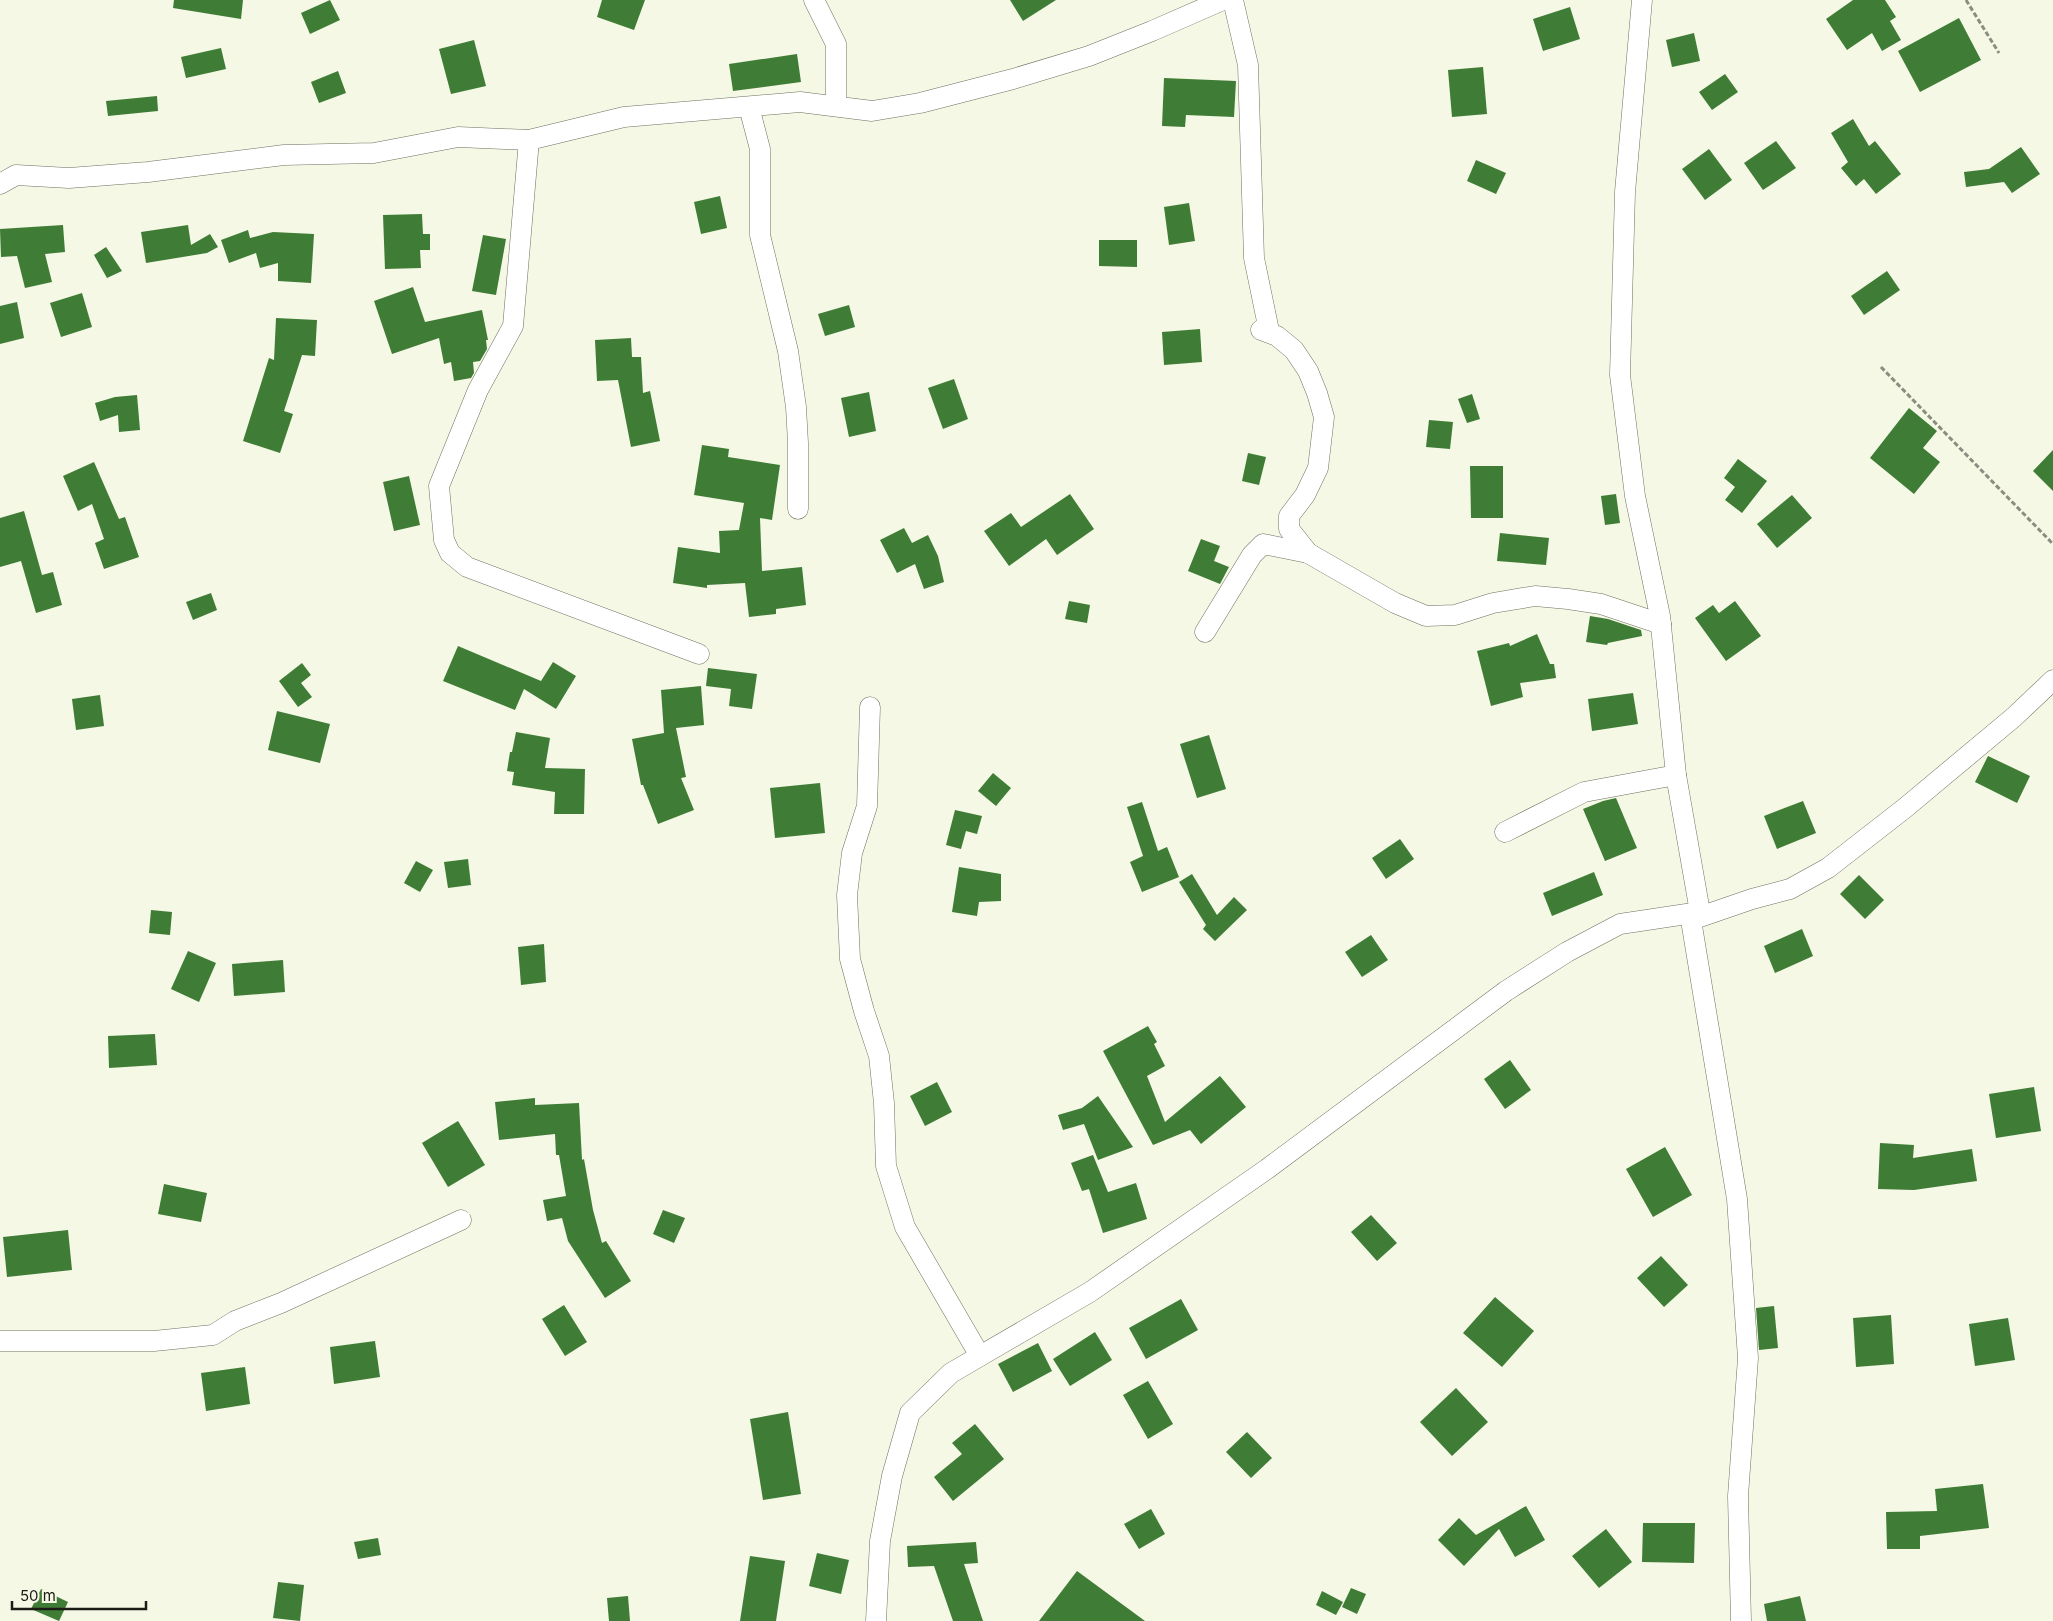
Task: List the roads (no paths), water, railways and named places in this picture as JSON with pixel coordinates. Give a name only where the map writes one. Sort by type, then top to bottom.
[{"type":"street","points":[[814,0],[836,44],[836,106]]},
{"type":"street","points":[[0,184],[16,175],[69,178],[148,172],[284,155],[374,153],[458,137],[529,140],[624,117],[800,102],[872,111],[920,103],[1013,79],[1107,49],[1223,0]]},
{"type":"street","points":[[1232,0],[1248,65],[1254,258],[1268,326],[1260,330],[1278,336],[1294,350],[1308,371],[1324,417],[1318,468],[1305,495],[1289,516],[1290,529],[1308,552]]},
{"type":"street","points":[[1642,0],[1625,192],[1620,375],[1635,496],[1661,624],[1676,774],[1737,1198],[1748,1358],[1738,1496],[1741,1621]]},
{"type":"street","points":[[749,107],[760,149],[760,235],[788,351],[796,407],[798,509]]},
{"type":"street","points":[[529,140],[513,326],[478,390],[439,486],[444,540],[450,552],[467,568],[699,654]]},
{"type":"street","points":[[1205,632],[1252,555],[1263,544],[1308,552],[1395,603],[1426,616],[1455,615],[1493,603],[1535,596],[1600,604],[1661,624]]},
{"type":"street","points":[[876,1621],[880,1541],[892,1476],[910,1413],[951,1373],[1098,1286],[1267,1169],[1506,991],[1567,952],[1620,924],[1695,916],[1790,889],[1828,868],[1905,808],[2014,718],[2053,680]]},
{"type":"street","points":[[870,707],[867,806],[852,854],[847,895],[850,959],[879,1056],[884,1104],[886,1166],[905,1227],[980,1356]]},
{"type":"street","points":[[1505,832],[1584,792],[1676,774]]},
{"type":"street","points":[[0,1341],[154,1341],[212,1335],[235,1321],[281,1303],[461,1220]]}]
